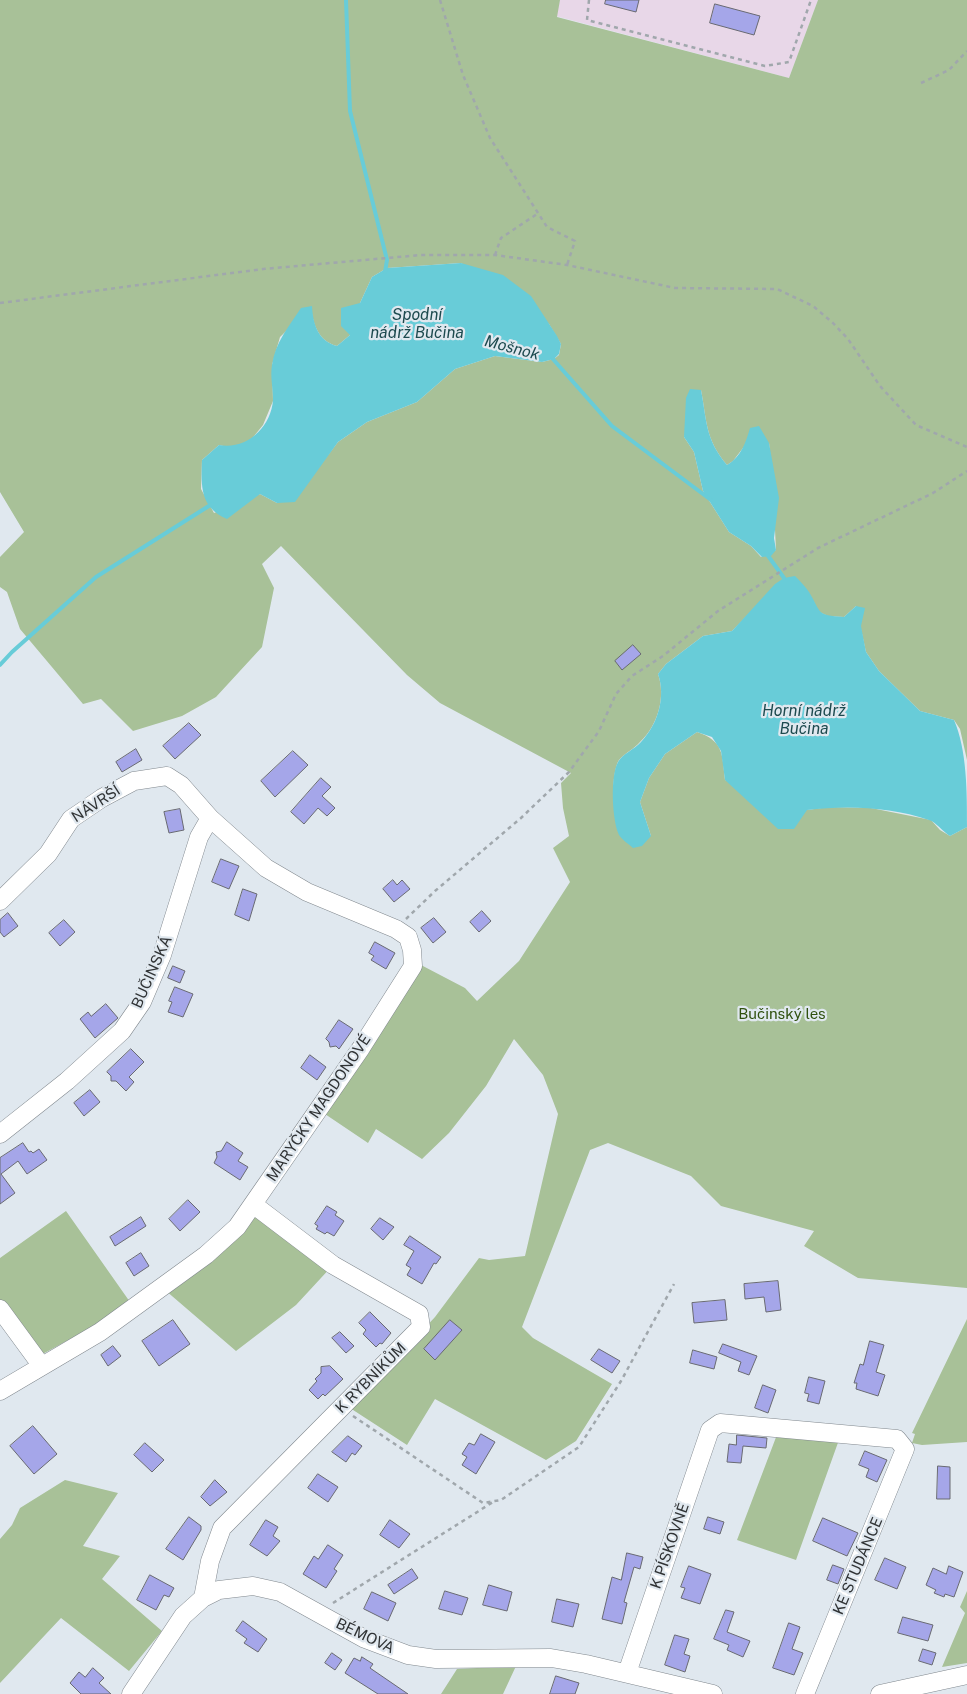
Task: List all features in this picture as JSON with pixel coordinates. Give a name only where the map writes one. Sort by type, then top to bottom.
[{"type":"street","name":"NÁVRŠÍ","points":[[0,900],[48,854],[71,819],[102,798],[134,781],[166,776],[181,785],[210,818]]},
{"type":"street","name":"MARYČKY MAGDONOVÉ","points":[[0,1391],[100,1332],[206,1256],[237,1227],[254,1205],[413,966],[412,950],[408,937],[396,929],[307,892],[266,868],[210,818]]},
{"type":"street","name":"BUČINSKÁ","points":[[0,1134],[67,1081],[122,1031],[142,1002],[162,955],[199,837],[210,818]]},
{"type":"street","name":"K RYBNÍKŮM","points":[[203,1598],[210,1561],[222,1528],[421,1327],[419,1314],[333,1265],[254,1205]]},
{"type":"street","points":[[0,1309],[41,1366]]},
{"type":"street","name":"K PÍSKOVNĚ","points":[[627,1673],[710,1430],[720,1424],[897,1439]]},
{"type":"street","name":"KE STUDÁNCE","points":[[805,1694],[905,1449],[897,1439]]},
{"type":"street","name":"BÉMOVA","points":[[131,1694],[183,1616],[203,1598],[219,1590],[253,1586],[280,1592],[370,1642],[408,1655],[436,1659],[551,1658],[627,1673],[713,1694]]},
{"type":"street","points":[[880,1694],[967,1675]]},
{"type":"path","points":[[440,0],[463,75],[490,138],[547,227],[575,241],[567,265]]},
{"type":"path","points":[[589,0],[587,20],[765,66],[789,62],[811,0]]},
{"type":"path","points":[[921,83],[949,70],[967,50]]},
{"type":"path","points":[[495,256],[501,238],[538,214]]},
{"type":"path","points":[[0,303],[341,261],[421,256],[495,256],[567,265],[675,288],[777,289],[813,306],[833,324],[848,339],[880,386],[916,425],[967,446]]},
{"type":"path","points":[[396,929],[435,891],[521,818],[569,772],[599,732],[616,694],[632,676],[663,656],[718,612],[818,548],[933,493],[967,471]]},
{"type":"path","points":[[341,1409],[483,1503],[501,1500],[579,1447],[621,1381],[674,1284]]},
{"type":"path","points":[[316,1613],[494,1501]]},
{"type":"shaded area","points":[[560,0],[818,0],[789,78],[556,16]]},
{"type":"green space","name":"Bučinský les","points":[[0,0],[560,0],[557,17],[789,78],[818,0],[967,0],[967,760],[960,729],[954,720],[920,711],[879,671],[866,652],[856,606],[844,617],[828,616],[817,611],[814,602],[762,600],[732,631],[703,636],[666,664],[658,674],[661,701],[656,719],[638,744],[619,760],[613,787],[651,836],[640,802],[649,778],[665,754],[697,732],[717,744],[722,756],[725,780],[807,810],[829,807],[871,808],[931,820],[940,830],[950,836],[967,827],[967,1288],[858,1278],[804,1246],[814,1231],[721,1206],[691,1176],[608,1143],[590,1150],[522,1327],[533,1338],[612,1384],[576,1441],[546,1460],[435,1399],[407,1445],[350,1408],[435,1317],[479,1258],[489,1260],[525,1256],[558,1114],[543,1075],[514,1039],[486,1086],[449,1133],[422,1159],[376,1129],[368,1143],[322,1112],[421,965],[465,988],[477,1001],[519,961],[570,882],[553,848],[569,836],[563,808],[561,783],[571,773],[440,703],[407,675],[281,546],[262,564],[274,588],[262,647],[216,697],[182,716],[133,731],[101,699],[83,704],[20,629],[7,592],[0,587],[0,557],[24,532],[0,492]],"holes":[[[461,263],[549,324],[561,344],[559,355],[554,359],[542,362],[495,356],[455,369],[417,402],[367,422],[338,442],[322,463],[277,503],[260,494],[214,513],[201,489],[202,460],[219,445],[232,448],[250,441],[263,425],[273,401],[272,365],[280,337],[311,307],[313,320],[321,336],[337,346],[350,335],[360,303],[372,277],[387,268]],[[701,390],[708,429],[714,447],[727,465],[733,461],[746,444],[769,443],[776,550],[761,557],[751,546],[729,532],[703,491],[694,452],[684,437]]]},
{"type":"green space","points":[[255,1210],[333,1265],[296,1305],[236,1351],[165,1290]]},
{"type":"green space","points":[[66,1211],[130,1302],[94,1326],[39,1356],[0,1302],[0,1258]]},
{"type":"green space","points":[[967,1319],[967,1442],[922,1445],[912,1443],[915,1434],[912,1433]]},
{"type":"green space","points":[[778,1432],[840,1437],[796,1560],[737,1540]]},
{"type":"green space","points":[[65,1480],[118,1493],[83,1546],[120,1556],[102,1579],[162,1631],[129,1671],[61,1618],[0,1683],[0,1539],[12,1525],[20,1508]]},
{"type":"green space","points":[[967,1591],[967,1663],[942,1667],[965,1613],[960,1607]]},
{"type":"green space","points":[[516,1666],[503,1694],[441,1694],[457,1669]]},
{"type":"water","name":"Spodní nádrž Bučina","points":[[461,263],[503,275],[531,296],[561,344],[559,354],[554,359],[542,362],[495,356],[455,369],[417,402],[367,422],[338,442],[295,502],[277,503],[260,494],[227,519],[212,509],[207,502],[202,487],[202,460],[219,445],[229,446],[247,440],[255,435],[268,420],[273,400],[271,373],[276,349],[301,308],[312,306],[315,325],[321,336],[337,346],[350,335],[341,326],[341,308],[360,303],[372,277],[387,268]]},
{"type":"water","points":[[690,389],[701,390],[708,429],[714,447],[727,465],[736,458],[745,444],[750,428],[759,426],[769,443],[779,498],[774,538],[776,550],[771,556],[762,557],[751,546],[729,532],[703,491],[694,452],[684,437],[686,398]]},
{"type":"water","name":"Horní nádrž Bučina","points":[[795,576],[807,590],[820,612],[824,614],[844,617],[856,606],[865,608],[861,626],[866,652],[879,671],[920,711],[954,720],[962,744],[964,758],[967,827],[950,836],[932,821],[900,812],[869,808],[838,808],[807,810],[794,829],[778,829],[725,780],[721,751],[712,737],[697,732],[665,754],[649,778],[640,802],[651,836],[642,846],[633,848],[620,837],[617,828],[613,798],[615,769],[620,759],[647,735],[656,719],[661,701],[658,674],[666,664],[703,636],[732,631],[775,584],[784,578]]},
{"type":"building","points":[[606,0],[639,0],[636,12],[605,4]]},
{"type":"building","points":[[715,4],[760,16],[754,35],[710,23]]},
{"type":"building","points":[[633,645],[641,654],[622,670],[615,661]]},
{"type":"building","points":[[189,723],[201,735],[175,759],[163,746]]},
{"type":"building","points":[[136,749],[142,760],[122,772],[116,762]]},
{"type":"building","points":[[293,751],[308,765],[275,797],[261,781]]},
{"type":"building","points":[[321,778],[331,787],[322,796],[335,808],[327,816],[318,808],[304,824],[291,812]]},
{"type":"building","points":[[180,809],[184,830],[169,833],[164,812]]},
{"type":"building","points":[[221,859],[239,866],[229,889],[212,882]]},
{"type":"building","points":[[393,880],[397,885],[402,880],[410,889],[394,902],[383,889]]},
{"type":"building","points":[[243,889],[257,894],[249,921],[235,915]]},
{"type":"building","points":[[482,911],[491,921],[479,932],[470,922]]},
{"type":"building","points":[[8,913],[18,926],[4,937],[0,932],[0,920]]},
{"type":"building","points":[[434,918],[446,932],[433,943],[421,928]]},
{"type":"building","points":[[64,920],[75,932],[60,946],[49,933]]},
{"type":"building","points":[[375,942],[395,953],[386,969],[371,960],[374,956],[369,953]]},
{"type":"building","points":[[173,966],[185,971],[180,983],[168,978]]},
{"type":"building","points":[[175,987],[193,994],[183,1017],[168,1012],[172,1002],[169,1001]]},
{"type":"building","points":[[106,1004],[118,1018],[95,1038],[80,1019],[88,1012],[91,1016]]},
{"type":"building","points":[[339,1020],[353,1029],[339,1049],[336,1046],[330,1047],[326,1039]]},
{"type":"building","points":[[131,1049],[144,1062],[129,1077],[134,1082],[126,1091],[116,1081],[111,1081],[111,1076],[107,1072]]},
{"type":"building","points":[[310,1055],[326,1067],[317,1080],[301,1068]]},
{"type":"building","points":[[90,1090],[100,1102],[84,1116],[74,1103]]},
{"type":"building","points":[[227,1142],[243,1153],[238,1161],[248,1167],[240,1180],[214,1163],[217,1157],[216,1152],[221,1151]]},
{"type":"building","points":[[23,1143],[29,1152],[33,1153],[39,1149],[47,1160],[27,1174],[18,1161],[1,1174],[15,1193],[0,1204],[0,1158]]},
{"type":"building","points":[[188,1200],[200,1212],[180,1231],[169,1219]]},
{"type":"building","points":[[327,1206],[337,1212],[335,1215],[344,1221],[334,1236],[316,1229],[318,1226],[315,1224]]},
{"type":"building","points":[[141,1217],[146,1226],[115,1246],[110,1237]]},
{"type":"building","points":[[380,1218],[394,1227],[383,1240],[371,1229]]},
{"type":"building","points":[[410,1236],[441,1257],[436,1264],[434,1263],[422,1284],[407,1275],[411,1268],[406,1265],[414,1251],[404,1245]]},
{"type":"building","points":[[141,1253],[149,1266],[134,1276],[126,1263]]},
{"type":"building","points":[[778,1281],[781,1310],[766,1312],[764,1297],[745,1299],[744,1284]]},
{"type":"building","points":[[725,1300],[727,1320],[694,1323],[692,1303]]},
{"type":"building","points":[[370,1312],[391,1333],[382,1344],[380,1343],[376,1347],[363,1334],[366,1330],[359,1323]]},
{"type":"building","points":[[173,1320],[190,1344],[159,1366],[142,1341]]},
{"type":"building","points":[[450,1320],[462,1330],[435,1360],[424,1349]]},
{"type":"building","points":[[340,1332],[354,1346],[346,1353],[332,1338]]},
{"type":"building","points":[[870,1341],[884,1345],[876,1372],[885,1375],[878,1396],[856,1389],[857,1383],[854,1383],[860,1364],[863,1365]]},
{"type":"building","points":[[723,1344],[757,1356],[749,1375],[738,1371],[741,1362],[719,1353]]},
{"type":"building","points":[[113,1346],[121,1356],[108,1366],[101,1355]]},
{"type":"building","points":[[599,1349],[620,1361],[612,1373],[591,1360]]},
{"type":"building","points":[[693,1350],[717,1357],[714,1369],[690,1363]]},
{"type":"building","points":[[330,1366],[343,1379],[325,1396],[323,1394],[318,1399],[309,1390],[317,1381],[315,1379],[321,1373],[321,1367]]},
{"type":"building","points":[[809,1377],[825,1381],[819,1404],[807,1401],[809,1394],[805,1393]]},
{"type":"building","points":[[763,1385],[776,1390],[768,1413],[755,1408]]},
{"type":"building","points":[[33,1426],[57,1454],[34,1474],[10,1446]]},
{"type":"building","points":[[481,1434],[495,1442],[476,1474],[462,1465],[467,1457],[462,1454],[469,1443],[474,1445]]},
{"type":"building","points":[[737,1435],[767,1438],[766,1448],[743,1446],[741,1463],[727,1462],[729,1444],[736,1445]]},
{"type":"building","points":[[348,1436],[362,1446],[355,1455],[352,1453],[346,1462],[332,1452]]},
{"type":"building","points":[[145,1443],[164,1460],[152,1472],[134,1455]]},
{"type":"building","points":[[865,1451],[887,1460],[877,1482],[866,1477],[869,1469],[859,1465]]},
{"type":"building","points":[[938,1466],[950,1467],[950,1499],[937,1499]]},
{"type":"building","points":[[318,1474],[338,1487],[328,1502],[308,1488]]},
{"type":"building","points":[[215,1480],[227,1492],[210,1506],[201,1497]]},
{"type":"building","points":[[189,1517],[201,1526],[201,1530],[183,1560],[166,1549]]},
{"type":"building","points":[[708,1517],[724,1522],[720,1534],[704,1529]]},
{"type":"building","points":[[823,1518],[858,1533],[847,1556],[813,1541]]},
{"type":"building","points":[[266,1520],[278,1527],[273,1536],[280,1541],[267,1556],[250,1545]]},
{"type":"building","points":[[390,1520],[410,1534],[399,1548],[380,1535]]},
{"type":"building","points":[[328,1545],[343,1555],[334,1569],[337,1571],[326,1588],[303,1574],[314,1556],[318,1559]]},
{"type":"building","points":[[627,1553],[643,1557],[640,1569],[634,1567],[624,1602],[627,1603],[622,1624],[602,1619],[612,1577],[621,1580]]},
{"type":"building","points":[[885,1558],[906,1567],[897,1589],[875,1580]]},
{"type":"building","points":[[833,1565],[844,1569],[838,1584],[827,1580]]},
{"type":"building","points":[[689,1566],[711,1574],[700,1604],[681,1598],[685,1588],[681,1587]]},
{"type":"building","points":[[949,1566],[963,1572],[954,1597],[945,1594],[944,1597],[934,1593],[936,1590],[926,1585],[933,1568],[946,1574]]},
{"type":"building","points":[[412,1569],[418,1578],[394,1594],[388,1585]]},
{"type":"building","points":[[150,1575],[174,1588],[169,1597],[164,1595],[156,1610],[137,1600]]},
{"type":"building","points":[[489,1585],[512,1592],[507,1611],[483,1605]]},
{"type":"building","points":[[445,1591],[468,1598],[462,1615],[439,1609]]},
{"type":"building","points":[[372,1592],[396,1603],[388,1621],[364,1609]]},
{"type":"building","points":[[557,1599],[579,1604],[573,1627],[552,1622]]},
{"type":"building","points":[[726,1610],[734,1612],[727,1632],[750,1641],[743,1657],[727,1650],[729,1645],[714,1639]]},
{"type":"building","points":[[903,1617],[933,1625],[928,1641],[898,1633]]},
{"type":"building","points":[[243,1621],[267,1639],[258,1652],[244,1643],[247,1639],[236,1631]]},
{"type":"building","points":[[789,1623],[800,1627],[792,1649],[803,1653],[794,1675],[773,1668]]},
{"type":"building","points":[[675,1635],[689,1639],[684,1654],[690,1656],[685,1672],[665,1665]]},
{"type":"building","points":[[923,1649],[936,1653],[932,1665],[919,1661]]},
{"type":"building","points":[[332,1653],[342,1660],[335,1670],[325,1663]]},
{"type":"building","points":[[362,1657],[373,1664],[370,1668],[408,1694],[378,1694],[345,1673],[354,1658],[360,1661]]},
{"type":"building","points":[[93,1668],[104,1678],[99,1683],[111,1694],[81,1694],[70,1683],[79,1672],[85,1677]]},
{"type":"building","points":[[556,1676],[579,1683],[575,1694],[550,1694]]},
{"type":"waterway","name":"Mošnok","points":[[346,0],[350,111],[387,260],[385,272]]},
{"type":"waterway","name":"Mošnok","points":[[552,358],[612,426],[711,500]]},
{"type":"waterway","points":[[0,665],[96,577],[212,504]]},
{"type":"waterway","name":"Mošnok","points":[[766,553],[784,578]]}]
